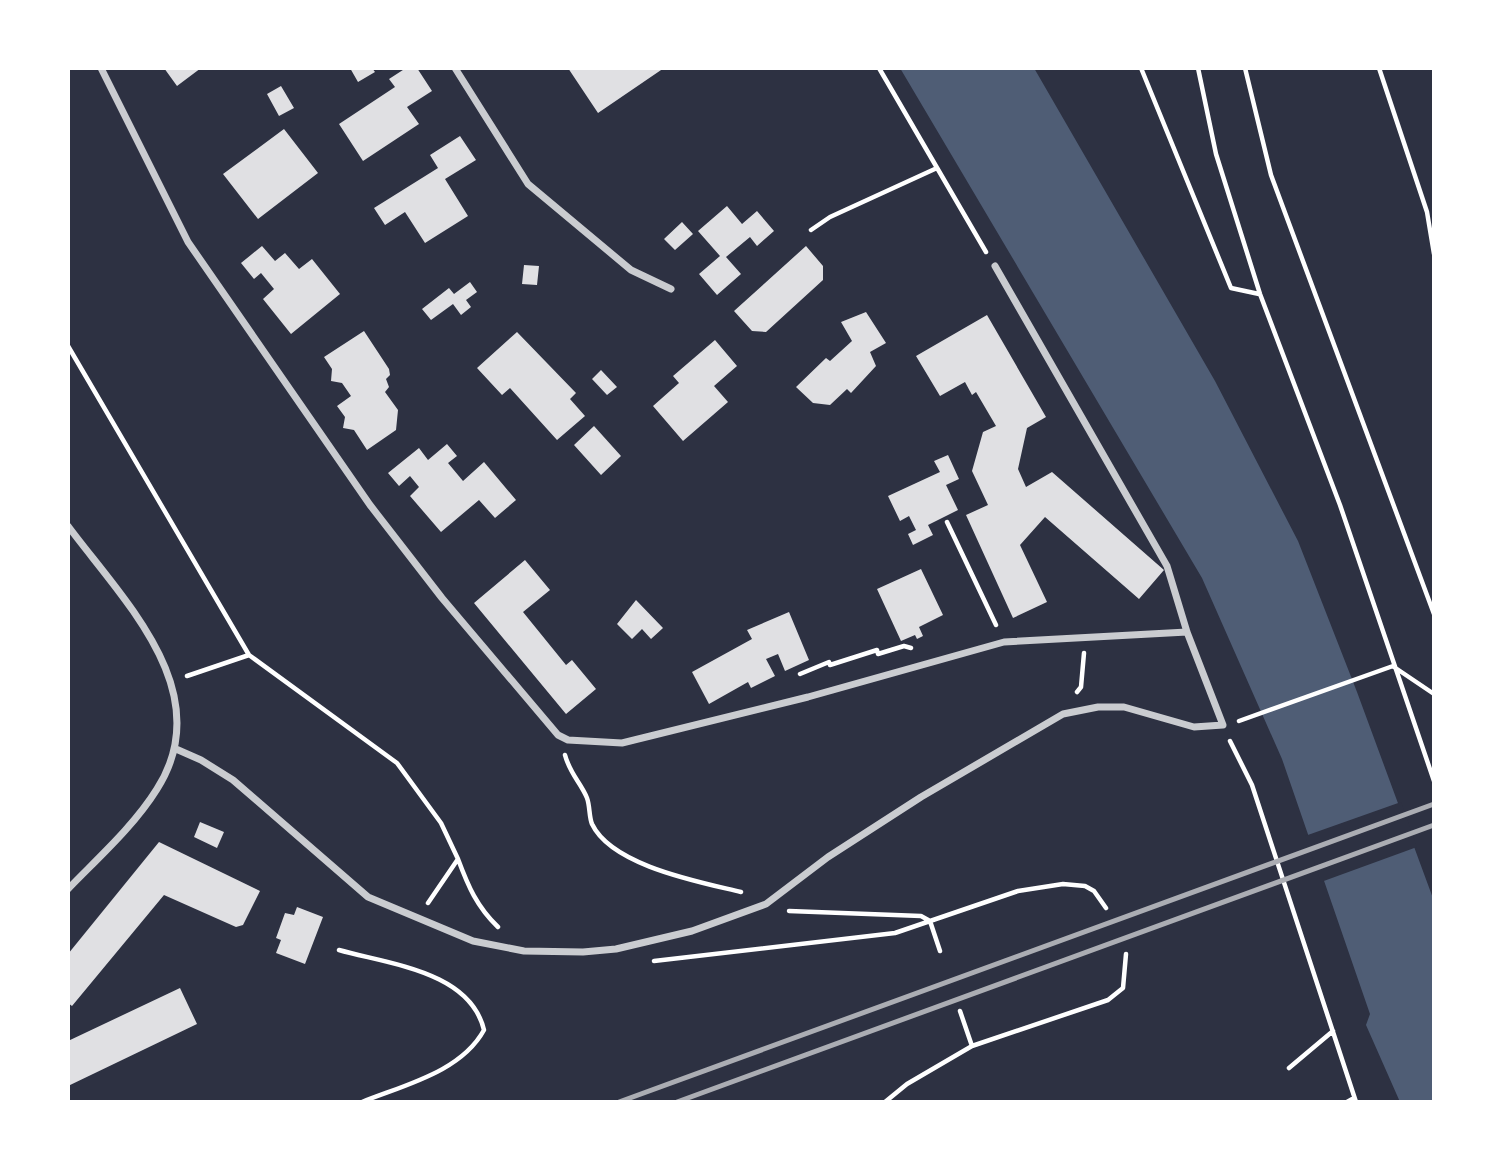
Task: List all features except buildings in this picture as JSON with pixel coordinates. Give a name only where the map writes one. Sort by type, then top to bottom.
[{"type":"street","points":[[102,68],[188,242],[370,505],[442,598],[558,735],[568,740],[622,743],[820,694],[1004,642],[1143,632],[1187,632]]},
{"type":"street","points":[[455,68],[528,184],[631,270],[671,289]]},
{"type":"street","points":[[176,749],[201,760],[233,780],[368,897],[473,941],[524,951],[583,952],[616,948],[692,931],[766,904],[828,857],[921,797],[1063,714],[1098,707],[1124,707],[1194,727],[1223,725],[1187,632],[1167,566],[995,266]]},
{"type":"street","points":[[68,526],[157,646],[172,681],[177,717],[176,749],[157,789],[121,833],[68,889]]},
{"type":"path","points":[[879,68],[995,266]]},
{"type":"path","points":[[1141,68],[1231,288],[1259,294]]},
{"type":"path","points":[[1198,68],[1216,153],[1259,294],[1340,505],[1434,781]]},
{"type":"path","points":[[1245,68],[1271,175],[1434,614]]},
{"type":"path","points":[[1380,68],[1427,212],[1434,254]]},
{"type":"path","points":[[811,230],[830,217],[937,167]]},
{"type":"path","points":[[68,346],[249,655],[397,763],[441,823],[469,891],[483,913],[500,929]]},
{"type":"path","points":[[947,522],[1004,642]]},
{"type":"path","points":[[800,674],[829,662],[830,665],[877,650],[878,654],[917,645]]},
{"type":"path","points":[[1071,701],[1080,687],[1084,650]]},
{"type":"path","points":[[172,681],[249,655]]},
{"type":"path","points":[[1258,715],[1393,666]]},
{"type":"path","points":[[1393,666],[1434,694]]},
{"type":"path","points":[[1223,725],[1252,785],[1333,1031],[1355,1100],[1347,1102]]},
{"type":"path","points":[[564,754],[570,775],[586,797],[592,824],[610,846],[670,875],[748,894]]},
{"type":"path","points":[[416,919],[458,859]]},
{"type":"path","points":[[651,961],[895,933],[1018,891],[1063,884],[1085,886],[1094,891],[1106,908]]},
{"type":"path","points":[[786,911],[921,916],[930,921],[940,951]]},
{"type":"path","points":[[339,950],[412,969],[445,982],[481,1015],[484,1030],[476,1045],[444,1069],[362,1102]]},
{"type":"path","points":[[885,1102],[906,1084],[972,1046],[1108,1000],[1123,988],[1126,954]]},
{"type":"path","points":[[960,1011],[972,1046]]},
{"type":"path","points":[[1289,1068],[1333,1031]]},
{"type":"water","points":[[900,68],[1034,68],[1215,381],[1298,541],[1434,901],[1434,1102],[1400,1102],[1366,1025],[1370,1014],[1282,759],[1202,578]]},
{"type":"pier","points":[[1401,802],[1417,847],[1321,882],[1305,836]]},
{"type":"railway","points":[[619,1102],[1434,804]]},
{"type":"railway","points":[[677,1102],[1434,825]]}]
